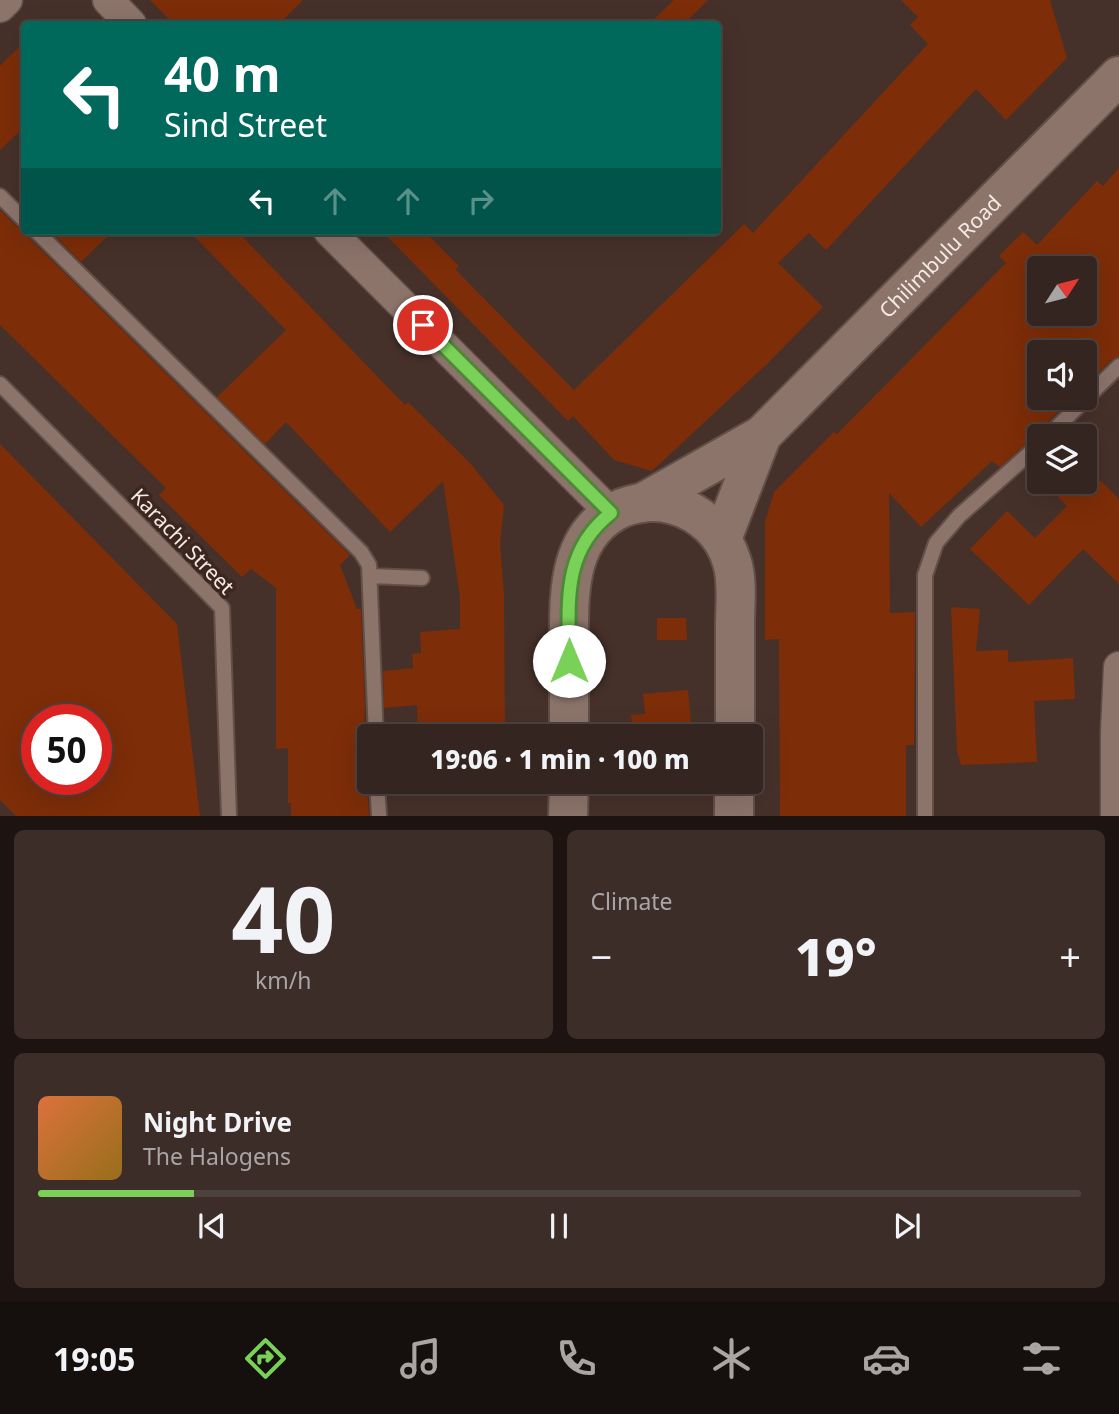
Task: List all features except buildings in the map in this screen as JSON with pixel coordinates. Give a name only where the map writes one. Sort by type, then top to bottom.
[{"type":"main road","name":"Chilimbulu Road","points":[[569,724],[569,586],[578,553],[598,523],[762,435],[1119,76]]},
{"type":"main road","name":"Chilimbulu Road","points":[[722,539],[762,435]]},
{"type":"main road","points":[[627,508],[672,504],[701,517],[722,539],[733,562],[735,588],[735,724]]},
{"type":"main road","points":[[568,816],[569,794]]},
{"type":"main road","points":[[734,794],[734,816]]},
{"type":"street","points":[[0,7],[7,0]]},
{"type":"street","points":[[108,0],[128,21]]},
{"type":"street","points":[[333,235],[627,508]]},
{"type":"street","points":[[1116,816],[1119,667]]},
{"type":"lane","points":[[0,196],[21,217]]},
{"type":"lane","points":[[40,235],[361,552],[369,565],[370,576],[376,724]]},
{"type":"lane","points":[[1060,424],[1119,366]]},
{"type":"lane","name":"Karachi Street","points":[[0,384],[222,608],[229,816]]},
{"type":"lane","points":[[925,816],[925,575],[936,543],[958,516],[1027,455]]},
{"type":"lane","points":[[370,576],[422,578]]},
{"type":"lane","points":[[378,794],[379,816]]},
{"type":"route","points":[[423,325],[611,513],[598,523],[586,538],[573,569],[569,586],[569,661]]}]
